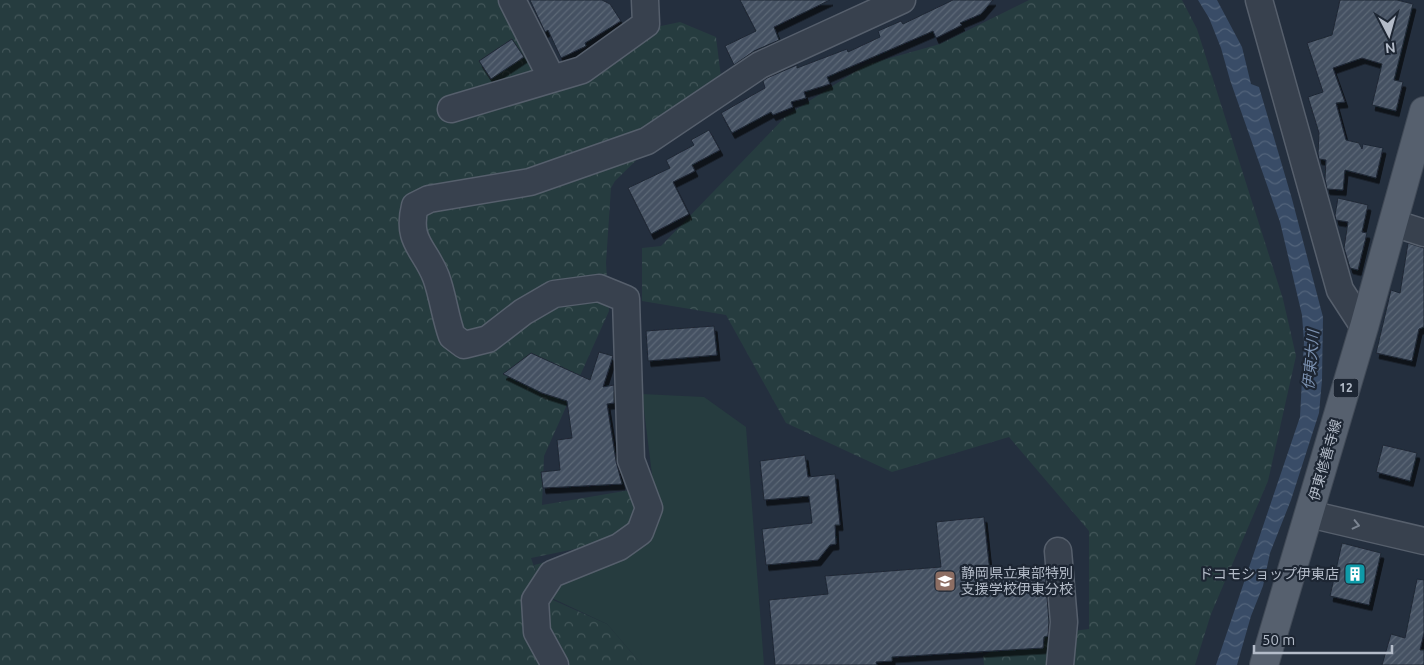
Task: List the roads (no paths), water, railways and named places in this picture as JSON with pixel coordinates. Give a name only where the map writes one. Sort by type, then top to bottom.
[{"type":"main road","name":"伊東修善寺線","points":[[1264,665],[1364,327],[1424,111]]},
{"type":"street","points":[[512,0],[551,77]]},
{"type":"street","points":[[452,109],[551,77],[582,70],[646,24],[645,0]]},
{"type":"street","points":[[555,665],[537,632],[535,600],[552,574],[619,547],[640,532],[649,508],[631,460],[626,299],[599,288],[554,294],[523,312],[488,339],[464,345],[452,336],[436,276],[416,244],[412,221],[415,206],[429,199],[530,182],[647,141],[760,65],[902,0]]},
{"type":"street","points":[[1259,0],[1340,290],[1364,327]]},
{"type":"street","points":[[1393,223],[1424,233]]},
{"type":"street","points":[[1309,514],[1424,541]]},
{"type":"street","points":[[1058,552],[1064,622],[1060,665]]},
{"type":"water","name":"伊東大川","points":[[1198,0],[1217,0],[1242,47],[1251,84],[1259,87],[1292,199],[1323,317],[1322,380],[1319,413],[1291,500],[1270,553],[1263,586],[1251,616],[1237,665],[1216,665],[1300,417],[1304,342],[1302,315],[1280,222],[1230,80],[1221,48],[1209,18]]},
{"type":"place","name":"ドコモショップ伊東店","points":[[1355,574]]},
{"type":"place","name":"静岡県立東部特別 支援学校伊東分校","points":[[945,581]]}]
